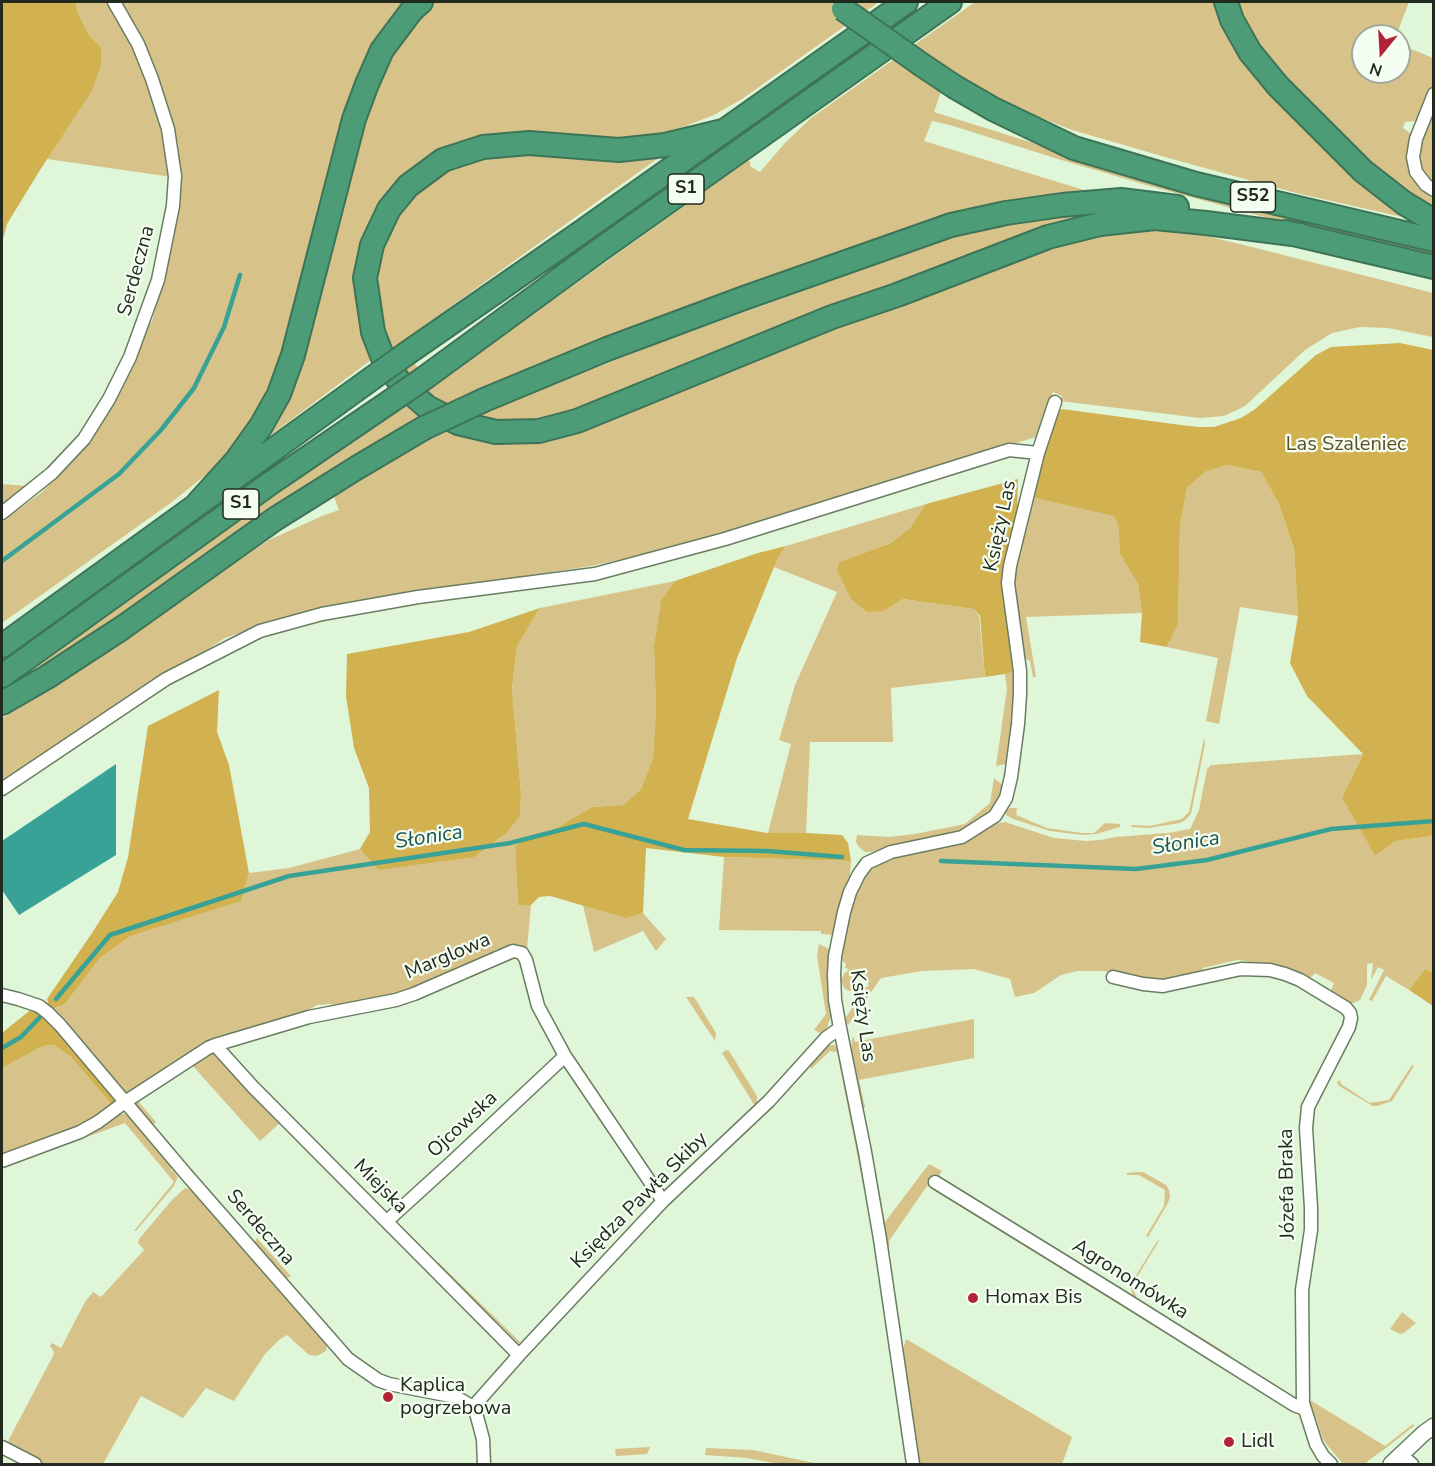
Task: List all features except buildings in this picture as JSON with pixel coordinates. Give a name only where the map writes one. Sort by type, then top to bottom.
[{"type":"highway","points":[[198,504],[236,461],[261,426],[279,394],[293,355],[354,119],[382,50],[420,2]]},
{"type":"highway","name":"S1","points":[[2,646],[406,354],[906,2]]},
{"type":"highway","name":"S1","points":[[2,676],[253,495],[423,379],[598,251],[950,2]]},
{"type":"highway","points":[[1226,2],[1232,21],[1250,52],[1278,86],[1363,171],[1404,203],[1434,221]]},
{"type":"highway","name":"S52","points":[[837,5],[955,87],[993,109],[1074,148],[1197,184],[1434,240]]},
{"type":"highway","points":[[723,131],[665,145],[619,150],[529,142],[483,147],[443,160],[408,186],[384,218],[372,245],[365,278],[373,332],[383,358],[401,384],[427,407],[458,423],[496,432],[538,431],[577,421],[832,317],[897,296],[1048,237],[1100,224],[1155,218],[1206,222],[1300,235]]},
{"type":"highway","name":"S52","points":[[2,703],[47,677],[122,628],[275,519],[424,428],[484,400],[628,341],[951,225],[1006,213],[1120,200],[1188,208],[1434,267]]},
{"type":"street","name":"Serdeczna","points":[[2,513],[52,472],[84,439],[109,399],[130,357],[158,280],[174,206],[175,176],[168,129],[138,44],[114,2]]},
{"type":"street","points":[[1434,94],[1416,139],[1413,157],[1416,172],[1426,185],[1434,190]]},
{"type":"street","name":"Księży Las","points":[[913,1464],[880,1239],[835,1000],[836,956],[850,892],[867,863],[891,852],[962,837],[995,816],[1006,798],[1018,724],[1020,671],[1008,583],[1010,566],[1038,453],[1054,402]]},
{"type":"street","points":[[2,789],[166,679],[260,631],[322,614],[418,597],[595,574],[725,539],[1009,450],[1038,453]]},
{"type":"street","name":"Marglowa","points":[[2,1161],[80,1132],[215,1045],[309,1017],[396,1000],[513,951],[522,953],[524,956],[538,1006],[565,1056],[663,1201]]},
{"type":"street","name":"Józefa Braka","points":[[1113,977],[1163,986],[1241,969],[1270,970],[1300,980],[1346,1008],[1350,1013],[1349,1027],[1313,1095],[1306,1117],[1311,1230],[1302,1290],[1305,1409],[1316,1444],[1330,1464]]},
{"type":"street","name":"Serdeczna","points":[[2,995],[29,1002],[48,1013],[348,1359],[378,1380],[456,1397],[473,1407]]},
{"type":"street","name":"Księdza Pawła Skiby","points":[[473,1407],[663,1201],[769,1101],[826,1038],[840,1028]]},
{"type":"street","name":"Miejska","points":[[215,1045],[253,1087],[519,1355]]},
{"type":"street","name":"Ojcowska","points":[[387,1221],[565,1056]]},
{"type":"street","name":"Agronomówka","points":[[934,1182],[1294,1406],[1305,1409]]},
{"type":"street","points":[[473,1407],[483,1439],[484,1464]]},
{"type":"street","points":[[1401,1461],[1434,1426]]},
{"type":"street","points":[[2,1446],[35,1464]]},
{"type":"street","points":[[906,1464],[912,1451]]},
{"type":"shaded area","points":[[76,2],[108,2],[133,46],[149,80],[163,131],[172,177],[47,159],[91,93],[101,47],[89,35],[78,13]]},
{"type":"shaded area","points":[[120,2],[412,2],[387,33],[273,388],[251,424],[230,451],[208,473],[172,502],[2,623],[2,521],[41,493],[85,448],[111,409],[152,321],[166,268],[180,179],[177,141],[171,114],[153,66],[134,24]]},
{"type":"shaded area","points":[[434,2],[879,2],[742,99],[714,115],[683,127],[649,136],[608,139],[484,139],[372,220],[375,357],[260,443],[291,386],[311,329],[359,128],[395,49],[419,16]]},
{"type":"shaded area","points":[[975,2],[1218,2],[1411,219],[1296,193],[1072,130],[1016,108],[970,84],[959,96],[941,92],[934,112],[1139,176],[1433,250],[1433,259],[1320,232],[1146,185],[932,121],[924,141],[1087,191],[1028,197],[963,209],[613,334],[472,393],[497,407],[643,349],[965,232],[1018,219],[1085,216],[1042,230],[556,417],[507,422],[482,420],[431,398],[411,381],[392,356],[379,322],[376,266],[385,235],[397,215],[416,192],[439,173],[468,159],[501,153],[674,147],[399,344],[433,386],[747,161],[750,161],[750,166],[760,172],[811,118]]},
{"type":"shaded area","points":[[1236,2],[1409,2],[1401,24],[1351,24],[1351,84],[1411,84],[1411,49],[1433,58],[1433,85],[1420,118],[1416,121],[1405,122],[1403,128],[1411,134],[1407,151],[1408,160],[1433,195],[1433,208],[1400,184],[1395,189],[1261,54],[1242,23]]},
{"type":"shaded area","points":[[1433,108],[1433,185],[1420,169],[1418,160],[1420,142]]},
{"type":"shaded area","points":[[1152,226],[1198,234],[1433,293],[1433,337],[1388,328],[1360,327],[1332,333],[1305,350],[1245,406],[1224,416],[1200,418],[1060,401],[1062,396],[1053,392],[1036,437],[676,547],[591,566],[331,606],[277,620],[225,638],[2,784],[2,718],[80,671],[269,540],[339,510],[333,494],[417,445],[455,428],[504,439],[1048,244]]},
{"type":"shaded area","points":[[408,401],[428,414],[339,465],[265,513],[45,667],[7,689],[5,687]]},
{"type":"shaded area","points":[[1227,465],[1261,472],[1279,504],[1294,549],[1298,616],[1240,607],[1219,724],[1206,721],[1218,658],[1167,647],[1178,624],[1180,525],[1187,488],[1205,472]]},
{"type":"shaded area","points":[[2,484],[27,486],[2,506]]},
{"type":"shaded area","points":[[1031,497],[1114,515],[1118,524],[1120,554],[1138,584],[1142,613],[1026,617],[1036,677],[1033,677],[1030,661],[1024,658],[1013,583],[1015,564]]},
{"type":"shaded area","points":[[926,504],[910,528],[891,543],[839,562],[884,611],[903,599],[974,609],[979,616],[985,677],[891,688],[893,742],[810,742],[806,833],[768,833],[791,744],[779,740],[795,685],[837,592],[774,567],[786,546]]},
{"type":"shaded area","points":[[675,581],[661,602],[654,645],[656,709],[653,758],[641,789],[623,805],[592,807],[558,827],[515,845],[518,904],[531,905],[527,949],[522,947],[414,991],[340,1007],[330,1004],[317,1005],[297,1017],[219,1039],[129,1095],[123,1094],[50,1010],[65,1004],[100,958],[131,936],[240,901],[249,873],[289,868],[360,849],[378,870],[520,816],[521,793],[512,689],[517,646],[540,608]]},
{"type":"shaded area","points":[[1014,672],[1008,760],[1006,764],[996,766],[1007,689],[1005,674]]},
{"type":"shaded area","points":[[1204,738],[1205,744],[1191,814],[1180,823],[1148,828],[1131,827],[1132,825],[1150,826],[1182,819],[1189,812]]},
{"type":"shaded area","points":[[1363,754],[1342,798],[1375,854],[1396,841],[1433,836],[1433,972],[1425,969],[1409,990],[1386,976],[1372,1001],[1369,1000],[1384,970],[1378,967],[1371,980],[1373,963],[1367,964],[1367,985],[1360,1000],[1351,1004],[1343,1002],[1330,993],[1334,983],[1315,973],[1309,979],[1237,960],[1203,968],[1201,973],[1163,982],[1103,971],[1078,971],[1061,975],[1034,993],[1015,997],[1010,979],[974,969],[922,971],[881,978],[848,1025],[845,1021],[858,1000],[856,991],[869,986],[863,972],[851,978],[855,988],[850,991],[845,989],[841,980],[849,969],[845,968],[846,964],[840,958],[857,889],[869,871],[880,863],[893,857],[971,839],[994,824],[1005,822],[1054,838],[1086,841],[1190,829],[1199,810],[1207,769],[1211,765]]},
{"type":"shaded area","points":[[994,778],[1004,786],[1002,795],[991,812],[960,832],[910,841],[872,852],[865,852],[856,842],[857,835],[889,837],[965,824],[990,803]]},
{"type":"shaded area","points":[[1017,808],[1016,815],[1047,828],[1094,833],[1105,823],[1120,824],[1120,827],[1096,834],[1084,835],[1050,831],[1006,815],[1005,811]]},
{"type":"shaded area","points":[[724,857],[851,861],[850,877],[843,893],[834,935],[821,934],[821,931],[719,930]]},
{"type":"shaded area","points":[[583,905],[626,917],[643,913],[666,939],[656,951],[643,931],[594,952]]},
{"type":"shaded area","points":[[819,944],[831,950],[831,1016],[822,1034],[814,1030],[826,1014],[817,956]]},
{"type":"shaded area","points":[[686,997],[694,997],[716,1033],[715,1041]]},
{"type":"shaded area","points":[[974,1019],[974,1058],[859,1080],[865,1107],[863,1108],[851,1055],[854,1037],[855,1042]]},
{"type":"shaded area","points":[[54,1045],[71,1057],[112,1105],[93,1119],[71,1130],[2,1156],[2,1068],[43,1046]]},
{"type":"shaded area","points":[[828,1045],[834,1045],[841,1051],[866,1184],[863,1184],[837,1052],[830,1051],[811,1069],[809,1065]]},
{"type":"shaded area","points":[[213,1050],[281,1122],[260,1141],[192,1065],[138,1101],[156,1122],[151,1126],[134,1105],[134,1102]]},
{"type":"shaded area","points":[[729,1051],[757,1096],[755,1106],[722,1053]]},
{"type":"shaded area","points":[[1412,1065],[1414,1066],[1392,1101],[1377,1106],[1373,1106],[1344,1089],[1337,1082],[1340,1080],[1341,1084],[1370,1103],[1389,1100]]},
{"type":"shaded area","points":[[120,1114],[130,1114],[169,1160],[171,1169],[177,1176],[174,1186],[136,1231],[134,1231],[174,1182],[125,1123],[19,1162],[19,1160],[92,1131]]},
{"type":"shaded area","points":[[929,1164],[942,1171],[939,1176],[929,1180],[928,1183],[1158,1325],[1157,1328],[927,1186],[889,1241],[890,1246],[885,1244],[874,1173],[876,1173],[885,1222]]},
{"type":"shaded area","points":[[1143,1172],[1166,1185],[1169,1190],[1168,1203],[1148,1237],[1146,1236],[1164,1206],[1165,1190],[1139,1175],[1127,1175],[1127,1173]]},
{"type":"shaded area","points":[[185,1188],[195,1190],[327,1344],[326,1351],[317,1356],[309,1355],[287,1335],[265,1354],[234,1401],[206,1388],[183,1418],[141,1396],[103,1464],[44,1464],[10,1446],[9,1439],[53,1356],[54,1352],[50,1346],[52,1343],[61,1348],[85,1302],[93,1292],[101,1297],[144,1250],[138,1243],[139,1239]]},
{"type":"shaded area","points":[[257,1238],[291,1276],[285,1279],[254,1243]]},
{"type":"shaded area","points":[[1158,1240],[1134,1282],[1133,1288],[1137,1299],[1231,1356],[1230,1358],[1134,1298],[1131,1289],[1133,1280]]},
{"type":"shaded area","points":[[438,1262],[521,1343],[518,1343],[498,1323],[492,1322],[438,1267]]},
{"type":"shaded area","points":[[1402,1312],[1416,1323],[1400,1334],[1390,1329]]},
{"type":"shaded area","points":[[906,1339],[1072,1437],[1062,1464],[917,1464],[902,1353]]},
{"type":"shaded area","points":[[1308,1348],[1310,1400],[1385,1446],[1413,1424],[1414,1426],[1365,1464],[1343,1464],[1323,1439],[1316,1418],[1309,1409],[1306,1395]]},
{"type":"shaded area","points":[[650,1447],[647,1454],[616,1456],[615,1449]]},
{"type":"shaded area","points":[[706,1448],[753,1450],[819,1464],[780,1464],[746,1458],[705,1455]]},
{"type":"green space","points":[[2,2],[76,2],[78,13],[89,35],[101,47],[101,65],[91,93],[7,224],[2,243]]},
{"type":"green space","name":"Las Szaleniec","points":[[1400,343],[1433,350],[1433,836],[1396,841],[1375,855],[1342,798],[1363,754],[1307,696],[1290,663],[1298,616],[1294,549],[1279,504],[1261,472],[1227,465],[1205,472],[1187,488],[1180,525],[1178,624],[1167,647],[1140,642],[1142,613],[1138,584],[1120,554],[1118,524],[1114,516],[1031,497],[1056,413],[1062,409],[1181,425],[1214,427],[1241,418],[1254,410],[1316,355],[1331,347]]},
{"type":"green space","points":[[1018,479],[1017,512],[1004,573],[1014,672],[985,677],[980,616],[974,609],[903,599],[884,611],[867,612],[851,599],[837,570],[839,562],[891,543],[910,528],[926,504]]},
{"type":"green space","points":[[786,546],[774,567],[737,658],[688,819],[767,833],[842,835],[848,843],[851,861],[724,857],[646,848],[643,913],[626,918],[550,896],[539,897],[531,905],[518,905],[515,845],[558,827],[592,807],[623,805],[641,789],[653,758],[656,709],[654,645],[661,601],[675,581]]},
{"type":"green space","points":[[540,608],[517,646],[512,689],[521,793],[520,816],[506,833],[474,857],[378,870],[360,849],[370,832],[369,788],[354,748],[346,696],[347,654],[469,632]]},
{"type":"green space","points":[[219,690],[217,732],[229,765],[249,873],[241,901],[131,936],[100,958],[65,1004],[50,1010],[47,999],[118,892],[128,857],[148,726]]},
{"type":"green space","points":[[1425,969],[1433,972],[1433,1006],[1409,990]]},
{"type":"green space","points":[[33,1008],[70,1044],[116,1101],[112,1105],[71,1057],[54,1045],[43,1046],[2,1068],[2,1033]]},
{"type":"water","points":[[116,764],[116,855],[19,915],[2,890],[2,841]]},
{"type":"waterway","points":[[2,561],[119,474],[161,430],[194,388],[224,327],[240,275]]},
{"type":"waterway","name":"Słonica","points":[[941,861],[1136,869],[1207,860],[1331,829],[1434,821]]},
{"type":"waterway","name":"Słonica","points":[[56,999],[110,935],[289,876],[510,843],[584,824],[684,850],[767,851],[842,857]]},
{"type":"waterway","name":"Słonica","points":[[2,1048],[21,1037],[42,1015]]},
{"type":"place","name":"Homax Bis","points":[[973,1298]]},
{"type":"place","name":"Kaplica pogrzebowa","points":[[388,1397]]},
{"type":"place","name":"Lidl","points":[[1229,1442]]}]
